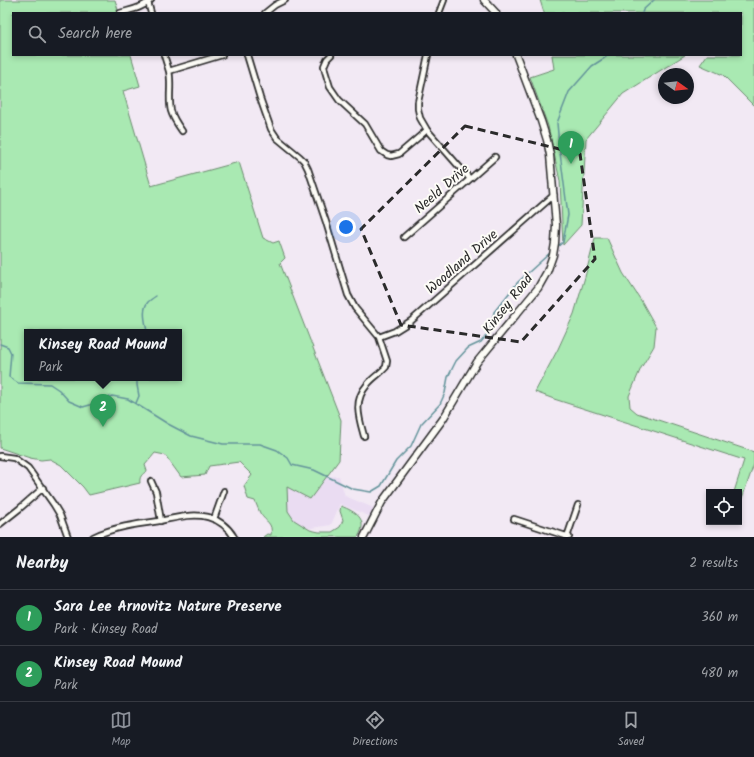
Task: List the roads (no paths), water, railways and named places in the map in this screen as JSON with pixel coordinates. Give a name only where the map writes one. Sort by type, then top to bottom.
[{"type":"street","points":[[266,12],[275,4],[285,0]]},
{"type":"street","points":[[439,12],[444,0]]},
{"type":"street","points":[[484,0],[495,12]]},
{"type":"street","points":[[123,12],[140,7],[149,1],[151,12]]},
{"type":"street","points":[[164,56],[171,82],[171,111],[175,121],[182,131]]},
{"type":"street","points":[[169,71],[219,56]]},
{"type":"street","points":[[247,56],[271,129],[277,138],[300,157],[306,165],[348,295],[355,308],[379,338],[387,363],[385,369],[363,390],[359,399],[358,413],[364,436]]},
{"type":"street","points":[[330,56],[324,66],[330,87],[336,96],[365,124],[381,152],[391,156],[399,154],[427,130]]},
{"type":"street","points":[[428,56],[418,102],[420,118],[427,130],[470,179]]},
{"type":"street","name":"Kinsey Road","points":[[364,537],[382,502],[443,419],[477,362],[538,288],[547,272],[553,255],[556,224],[550,156],[541,121],[516,56]]},
{"type":"street","name":"Neeld Drive","points":[[404,237],[495,157]]},
{"type":"street","name":"Woodland Drive","points":[[379,338],[395,332],[411,321],[554,196]]},
{"type":"street","points":[[0,456],[14,458],[28,468],[60,515],[68,537]]},
{"type":"street","points":[[151,481],[156,492],[161,521]]},
{"type":"street","points":[[0,524],[43,488]]},
{"type":"street","points":[[214,519],[224,491]]},
{"type":"street","points":[[514,519],[568,537],[578,505]]},
{"type":"street","points":[[93,537],[117,528],[193,516],[214,519],[222,523],[234,537]]},
{"type":"waterway","points":[[642,12],[654,0]]},
{"type":"waterway","points":[[556,248],[563,242],[568,215],[557,123],[569,92],[592,66],[607,56]]},
{"type":"waterway","points":[[0,344],[8,347],[11,353],[9,377],[18,383],[50,384],[59,390],[69,401],[83,407],[97,403],[112,396],[128,399],[168,424],[191,436],[223,444],[260,444],[277,450],[288,458],[292,465],[314,470],[353,489],[371,492],[381,486],[396,461],[411,446],[421,424],[440,404],[445,393],[448,377],[456,361],[468,348],[481,342],[490,331],[494,312],[518,282],[551,252]]},
{"type":"waterway","points":[[146,329],[144,317],[146,305],[156,296]]},
{"type":"waterway","points":[[136,403],[139,396],[137,381]]},
{"type":"place","name":"Sara Lee Arnovitz Nature Preserve","points":[[571,164]]},
{"type":"place","name":"Kinsey Road Mound","points":[[103,427]]}]
